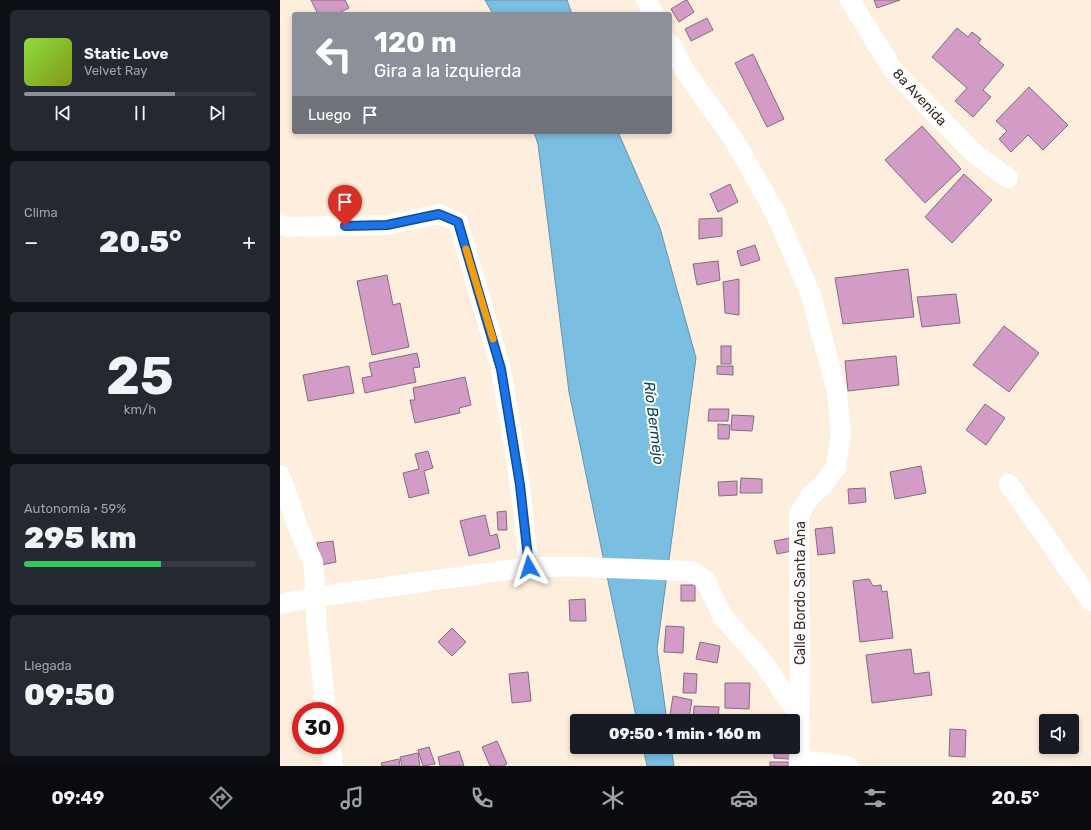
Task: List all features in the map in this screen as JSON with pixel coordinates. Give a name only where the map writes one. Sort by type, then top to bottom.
[{"type":"street","points":[[646,0],[653,12]]},
{"type":"street","name":"8a Avenida","points":[[850,0],[892,70],[975,154],[1008,178]]},
{"type":"street","name":"Calle Bordo Santa Ana","points":[[672,48],[685,71],[734,140],[775,212],[811,295],[837,392],[841,433],[836,467],[823,485],[811,495],[799,514],[800,714]]},
{"type":"street","points":[[280,226],[387,225],[439,214],[458,222],[501,369],[520,485],[529,567]]},
{"type":"street","points":[[280,475],[299,530],[313,562],[316,620],[325,702]]},
{"type":"street","points":[[1009,484],[1091,601]]},
{"type":"street","points":[[280,604],[316,597],[529,567],[691,571],[705,580],[723,617],[762,662],[798,714]]},
{"type":"street","points":[[331,754],[332,766]]},
{"type":"street","points":[[799,763],[848,766]]},
{"type":"water","points":[[485,0],[567,0],[571,12],[492,12]]},
{"type":"water","name":"Río Bermejo","points":[[535,134],[619,134],[660,228],[696,358],[657,649],[666,714],[636,714],[569,392],[538,144]]},
{"type":"water","points":[[644,754],[672,754],[674,766],[647,766]]},
{"type":"building","points":[[311,0],[345,0],[349,8],[341,12],[317,12]]},
{"type":"building","points":[[686,0],[694,12],[679,22],[671,9]]},
{"type":"building","points":[[874,0],[900,0],[877,8]]},
{"type":"building","points":[[707,18],[713,30],[691,41],[685,29]]},
{"type":"building","points":[[957,28],[968,37],[972,32],[981,39],[978,43],[1004,65],[983,90],[991,97],[973,117],[955,101],[967,88],[932,57]]},
{"type":"building","points":[[753,54],[784,119],[767,127],[735,63]]},
{"type":"building","points":[[1029,87],[1068,125],[1043,150],[1028,135],[1011,152],[999,139],[1007,131],[996,121]]},
{"type":"building","points":[[922,126],[961,169],[925,203],[885,160]]},
{"type":"building","points":[[964,174],[992,200],[952,243],[925,217]]},
{"type":"building","points":[[730,184],[738,202],[718,212],[710,194]]},
{"type":"building","points":[[722,218],[722,236],[699,239],[699,219]]},
{"type":"building","points":[[755,245],[760,260],[741,266],[737,251]]},
{"type":"building","points":[[718,261],[720,280],[697,285],[693,264]]},
{"type":"building","points":[[908,269],[914,317],[843,324],[835,278]]},
{"type":"building","points":[[387,275],[393,305],[400,303],[409,347],[372,355],[357,281]]},
{"type":"building","points":[[739,279],[739,315],[725,313],[723,282]]},
{"type":"building","points":[[956,294],[960,323],[922,327],[917,297]]},
{"type":"building","points":[[1004,326],[1039,353],[1009,392],[973,365]]},
{"type":"building","points":[[721,346],[731,346],[731,364],[721,364]]},
{"type":"building","points":[[417,353],[420,367],[413,368],[416,382],[365,393],[362,378],[372,376],[369,363]]},
{"type":"building","points":[[896,356],[899,385],[848,391],[845,361]]},
{"type":"building","points":[[349,366],[354,393],[308,401],[303,375]]},
{"type":"building","points":[[717,366],[733,366],[733,375],[717,374]]},
{"type":"building","points":[[465,377],[471,405],[459,408],[460,413],[415,423],[410,400],[415,400],[413,388]]},
{"type":"building","points":[[985,404],[1005,418],[986,445],[966,430]]},
{"type":"building","points":[[709,409],[729,409],[728,421],[708,421]]},
{"type":"building","points":[[732,415],[754,416],[752,431],[731,430]]},
{"type":"building","points":[[718,424],[730,425],[729,439],[718,439]]},
{"type":"building","points":[[428,451],[433,468],[424,471],[429,493],[409,498],[403,473],[419,469],[415,454]]},
{"type":"building","points":[[921,466],[926,493],[895,499],[890,472]]},
{"type":"building","points":[[741,478],[762,479],[762,493],[740,493]]},
{"type":"building","points":[[737,481],[737,495],[719,496],[718,482]]},
{"type":"building","points":[[865,488],[866,502],[849,504],[848,489]]},
{"type":"building","points":[[506,511],[507,530],[498,530],[497,512]]},
{"type":"building","points":[[485,515],[490,536],[497,534],[500,548],[469,556],[460,521]]},
{"type":"building","points":[[832,527],[835,553],[818,555],[815,529]]},
{"type":"building","points":[[790,538],[792,551],[777,554],[774,541]]},
{"type":"building","points":[[333,541],[336,562],[321,565],[317,543]]},
{"type":"building","points":[[869,579],[873,586],[881,585],[882,592],[887,591],[893,638],[860,642],[853,581]]},
{"type":"building","points":[[681,585],[695,585],[695,601],[681,601]]},
{"type":"building","points":[[585,599],[586,621],[570,621],[569,600]]},
{"type":"building","points":[[666,626],[684,627],[683,653],[664,652]]},
{"type":"building","points":[[452,628],[466,642],[452,656],[438,642]]},
{"type":"building","points":[[700,642],[720,646],[717,663],[696,659]]},
{"type":"building","points":[[911,649],[914,674],[929,672],[932,695],[872,703],[866,655]]},
{"type":"building","points":[[528,672],[531,701],[512,703],[509,674]]},
{"type":"building","points":[[684,673],[697,674],[696,693],[683,693]]},
{"type":"building","points":[[725,683],[750,683],[749,709],[725,708]]},
{"type":"building","points":[[673,696],[692,700],[690,714],[670,714]]},
{"type":"building","points":[[694,706],[719,707],[718,714],[693,714]]},
{"type":"building","points":[[950,729],[966,730],[965,757],[949,756]]},
{"type":"building","points":[[497,741],[507,764],[503,766],[490,766],[482,747]]},
{"type":"building","points":[[429,747],[435,764],[423,766],[418,750]]},
{"type":"building","points":[[459,751],[464,766],[440,766],[438,757]]},
{"type":"building","points":[[418,753],[420,766],[402,766],[400,757]]},
{"type":"building","points":[[774,754],[790,754],[790,759],[774,758]]},
{"type":"building","points":[[399,759],[400,766],[382,766],[381,763]]},
{"type":"building","points":[[770,762],[790,762],[790,766],[770,766]]},
{"type":"slow traffic","points":[[466,249],[493,339]]},
{"type":"route","points":[[345,226],[387,225],[439,214],[458,222],[501,369],[520,485],[529,567]]}]
